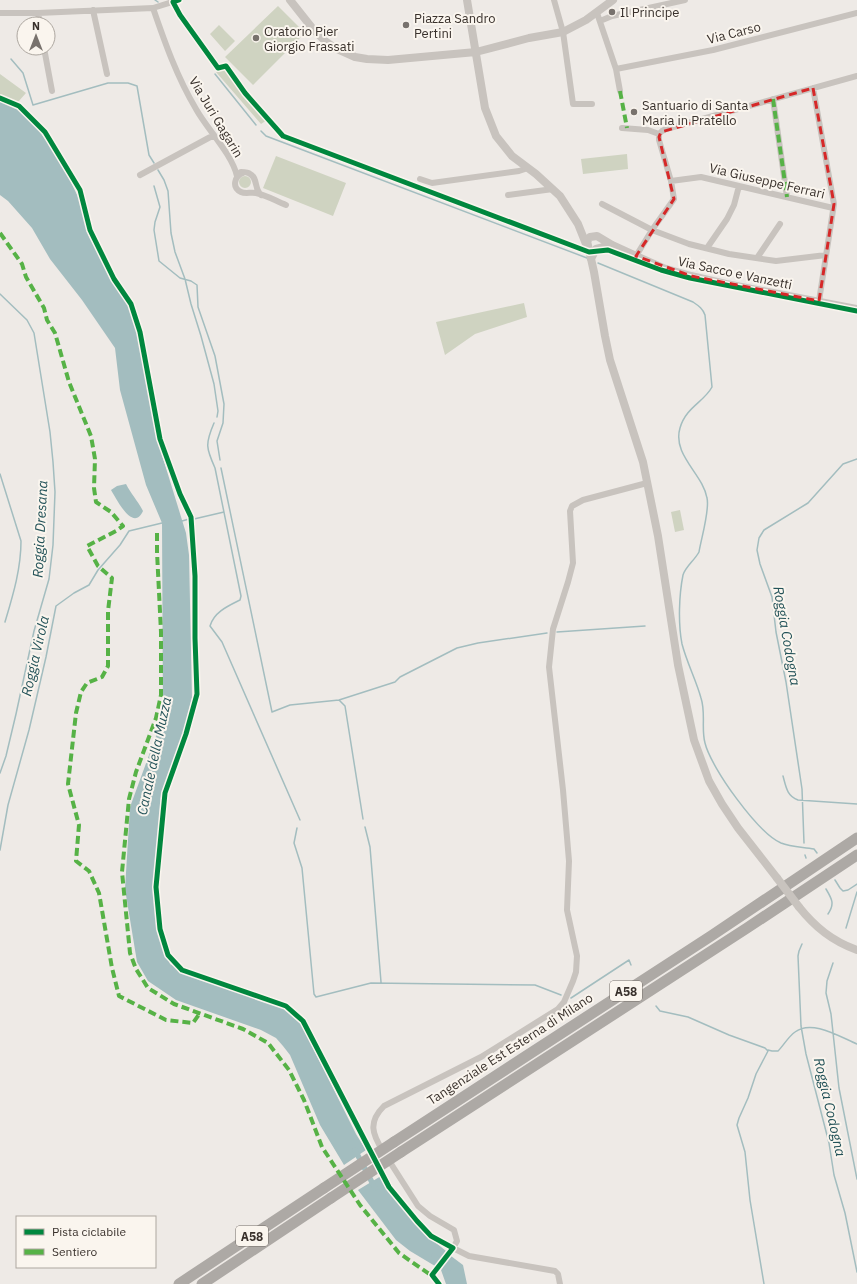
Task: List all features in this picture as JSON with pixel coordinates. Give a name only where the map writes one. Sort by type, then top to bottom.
[{"type":"highway","name":"Tangenziale Est Esterna di Milano","points":[[179,1284],[711,936],[857,838]]},
{"type":"highway","name":"A58","points":[[202,1284],[401,1152],[734,937],[857,855]]},
{"type":"street","points":[[290,0],[313,29],[325,41],[340,51],[355,57],[375,60],[394,60],[476,52],[529,38],[563,32],[579,25],[613,0]]},
{"type":"street","points":[[467,0],[485,108],[496,136],[512,156],[560,196],[578,224],[590,255]]},
{"type":"street","points":[[554,0],[563,32],[573,104],[592,104]]},
{"type":"street","points":[[600,21],[612,16],[685,0]]},
{"type":"street","points":[[0,12],[38,13],[153,8],[176,1]]},
{"type":"street","name":"Via Juri Gagarin","points":[[153,8],[174,67],[196,110],[240,174]]},
{"type":"street","points":[[93,10],[107,74]]},
{"type":"street","points":[[597,13],[616,69],[620,91]]},
{"type":"street","name":"Via Carso","points":[[616,69],[712,50],[857,13]]},
{"type":"street","points":[[46,56],[52,90]]},
{"type":"street","points":[[659,134],[662,130],[857,76]]},
{"type":"street","points":[[813,88],[833,208],[819,301]]},
{"type":"street","points":[[773,99],[787,197]]},
{"type":"street","points":[[622,128],[648,130],[659,134]]},
{"type":"street","points":[[636,256],[674,199],[659,134]]},
{"type":"street","points":[[140,175],[214,135]]},
{"type":"street","points":[[420,179],[432,183],[519,171],[528,168]]},
{"type":"street","name":"Via Juri Gagarin","points":[[248,193],[242,192],[236,188],[235,182],[240,174],[246,172],[253,175],[256,182],[255,185],[261,195]]},
{"type":"street","name":"Via Giuseppe Ferrari","points":[[671,181],[701,177],[833,208]]},
{"type":"street","points":[[248,193],[254,189],[255,185]]},
{"type":"street","points":[[707,248],[727,220],[734,205],[739,186]]},
{"type":"street","points":[[508,195],[553,189]]},
{"type":"street","points":[[248,193],[261,195],[286,205]]},
{"type":"street","points":[[602,204],[652,230],[689,244],[729,254],[776,261],[826,255]]},
{"type":"street","name":"Via Sacco e Vanzetti","points":[[578,224],[592,236],[597,236],[609,246],[663,268],[726,284],[857,309]]},
{"type":"street","points":[[757,258],[780,224]]},
{"type":"street","points":[[592,236],[587,240],[610,360],[643,462],[658,536],[678,665],[698,753],[709,781],[722,804],[738,828],[799,907],[813,924],[827,935],[842,944],[857,950]]},
{"type":"street","points":[[590,255],[596,249],[609,246]]},
{"type":"street","points":[[560,1284],[558,1274],[555,1271],[469,1256],[454,1248],[456,1232],[424,1211],[412,1198],[377,1142],[373,1130],[373,1123],[379,1111],[391,1102],[481,1058],[558,1009],[564,1002],[573,981],[576,972],[577,956],[567,910],[568,861],[563,790],[549,668],[553,629],[573,563],[570,511],[572,506],[583,500],[647,483]]},
{"type":"highlighted area","points":[[813,88],[834,204],[819,301],[691,276],[636,256],[674,199],[659,137],[661,132]]},
{"type":"green space","points":[[278,6],[305,33],[253,85],[225,57]]},
{"type":"green space","points":[[219,25],[235,41],[225,51],[210,34]]},
{"type":"green space","points":[[226,67],[243,93],[267,120],[261,124],[216,72]]},
{"type":"green space","points":[[0,74],[26,93],[18,102],[0,97]]},
{"type":"green space","points":[[627,154],[628,169],[583,174],[581,159]]},
{"type":"green space","points":[[276,156],[346,183],[333,216],[263,188]]},
{"type":"green space","points":[[243,176],[247,176],[251,182],[247,188],[243,188],[239,184],[239,180]]},
{"type":"green space","points":[[524,303],[527,317],[475,334],[445,355],[436,322]]},
{"type":"green space","points":[[680,510],[684,530],[675,532],[671,512]]},
{"type":"water","points":[[0,101],[17,108],[30,119],[48,143],[69,178],[79,199],[88,234],[110,276],[130,306],[139,334],[158,442],[186,533],[189,555],[192,698],[182,737],[161,796],[153,890],[157,923],[170,964],[194,977],[283,1008],[301,1024],[356,1134],[366,1150],[344,1165],[320,1125],[290,1055],[276,1038],[261,1030],[176,1000],[148,981],[137,962],[125,889],[130,807],[163,717],[162,523],[146,485],[120,390],[115,348],[82,300],[50,259],[32,228],[8,201],[0,195]]},
{"type":"water","points":[[126,484],[143,511],[139,517],[134,518],[125,512],[111,490],[117,486]]},
{"type":"water","points":[[381,1176],[410,1216],[436,1243],[446,1251],[435,1266],[410,1251],[396,1240],[358,1190]]},
{"type":"water","points":[[451,1256],[463,1265],[467,1284],[446,1284],[441,1270]]},
{"type":"waterway","points":[[11,59],[23,73],[33,105],[108,83],[128,83],[137,86],[149,155],[154,163]]},
{"type":"waterway","points":[[215,74],[256,125]]},
{"type":"waterway","points":[[261,131],[266,136],[587,258]]},
{"type":"waterway","points":[[158,170],[168,191],[171,233],[175,252],[185,279],[214,384],[218,411],[217,417]]},
{"type":"waterway","points":[[154,186],[160,207],[154,230],[159,261],[180,278],[191,281],[197,285],[198,307],[215,356],[224,404],[223,423],[217,441],[220,460]]},
{"type":"waterway","points":[[598,263],[693,302],[703,311],[705,315],[712,387],[709,392],[686,415],[680,428],[679,438],[680,447],[684,456],[700,481],[708,503],[699,552],[683,575],[680,610],[682,644],[699,691],[702,704],[705,743],[716,768],[748,814],[771,837],[781,843],[814,849],[817,853]]},
{"type":"waterway","name":"Roggia Dresana","points":[[0,294],[27,320],[34,333],[50,432],[55,492],[53,545],[49,579],[34,631],[6,756],[0,773]]},
{"type":"waterway","points":[[214,423],[209,436],[208,451],[215,468],[241,596],[240,600],[218,613],[210,626],[222,642],[300,820]]},
{"type":"waterway","name":"Roggia Codogna","points":[[804,843],[802,789],[786,682],[776,632],[772,597],[760,564],[757,550],[759,538],[764,530],[808,503],[843,464],[857,459]]},
{"type":"waterway","points":[[221,468],[272,712],[290,705],[339,700],[395,682],[400,677],[457,648],[478,643],[547,633]]},
{"type":"waterway","points":[[0,474],[21,541],[18,572],[5,622]]},
{"type":"waterway","name":"Roggia Virola","points":[[194,519],[224,512]]},
{"type":"waterway","name":"Roggia Virola","points":[[182,521],[189,519]]},
{"type":"waterway","name":"Roggia Virola","points":[[0,850],[8,805],[29,730],[56,606],[74,593],[89,585],[98,570],[120,545],[129,531],[162,523]]},
{"type":"waterway","points":[[557,632],[645,626]]},
{"type":"waterway","points":[[339,700],[345,706],[363,819]]},
{"type":"waterway","points":[[783,776],[789,794],[798,800],[857,804]]},
{"type":"waterway","points":[[365,827],[370,847],[381,982]]},
{"type":"waterway","points":[[297,828],[294,843],[302,868],[314,994],[316,997],[371,983],[535,985],[561,995]]},
{"type":"waterway","points":[[835,880],[843,891],[848,890],[857,884]]},
{"type":"waterway","name":"Roggia Codogna","points":[[826,889],[832,902],[828,914]]},
{"type":"waterway","points":[[846,928],[857,892]]},
{"type":"waterway","name":"Roggia Codogna","points":[[802,944],[798,956],[801,1026],[806,1054],[829,1143],[834,1175],[845,1213],[857,1272]]},
{"type":"waterway","points":[[571,998],[629,960],[631,965]]},
{"type":"waterway","points":[[833,963],[827,981],[826,993],[831,1014],[839,1088],[857,1179]]},
{"type":"waterway","points":[[656,1006],[660,1011],[688,1017],[729,1035],[765,1048],[768,1051],[756,1074],[737,1125],[745,1152],[750,1200],[764,1284]]},
{"type":"waterway","points":[[768,1050],[778,1051],[795,1032],[802,1028],[809,1027],[826,1030],[857,1044]]},
{"type":"waterway","name":"Canale della Muzza","points":[[355,1150],[375,1188]]},
{"type":"waterway","name":"Canale della Muzza","points":[[434,1256],[449,1268]]},
{"type":"marked path","points":[[620,91],[627,128]]},
{"type":"marked path","points":[[773,99],[787,197]]},
{"type":"marked path","points":[[0,233],[22,264],[26,277],[44,308],[47,320],[55,333],[69,382],[91,436],[95,459],[94,488],[96,502],[111,512],[123,526],[87,546],[98,566],[112,578],[108,611],[108,666],[102,677],[87,683],[81,692],[76,713],[68,784],[79,825],[76,861],[89,871],[99,893],[112,968],[119,996],[166,1020],[193,1023],[200,1013]]},
{"type":"marked path","points":[[157,533],[161,632],[161,695],[156,718],[136,772],[129,799],[122,872],[130,953],[136,969],[148,988],[174,1004],[243,1029],[268,1043],[289,1070],[304,1100],[322,1147],[360,1205],[399,1253],[435,1278]]},
{"type":"cycle path","points":[[179,0],[173,2],[180,15],[218,68],[226,66],[245,93],[283,136],[589,252],[608,250],[661,270],[690,278],[857,311]]},
{"type":"cycle path","points":[[0,98],[19,106],[45,132],[80,190],[90,230],[114,279],[131,304],[140,332],[160,439],[180,494],[191,517],[195,576],[197,694],[186,734],[165,793],[156,887],[160,929],[168,955],[182,970],[286,1006],[303,1021],[389,1187],[431,1236],[453,1248],[432,1275],[439,1284]]},
{"type":"place","name":"Il Principe","points":[[612,12]]},
{"type":"place","name":"Piazza Sandro Pertini","points":[[406,25]]},
{"type":"place","name":"Oratorio Pier Giorgio Frassati","points":[[256,38]]},
{"type":"place","name":"Santuario di Santa Maria in Pratello","points":[[634,112]]}]
